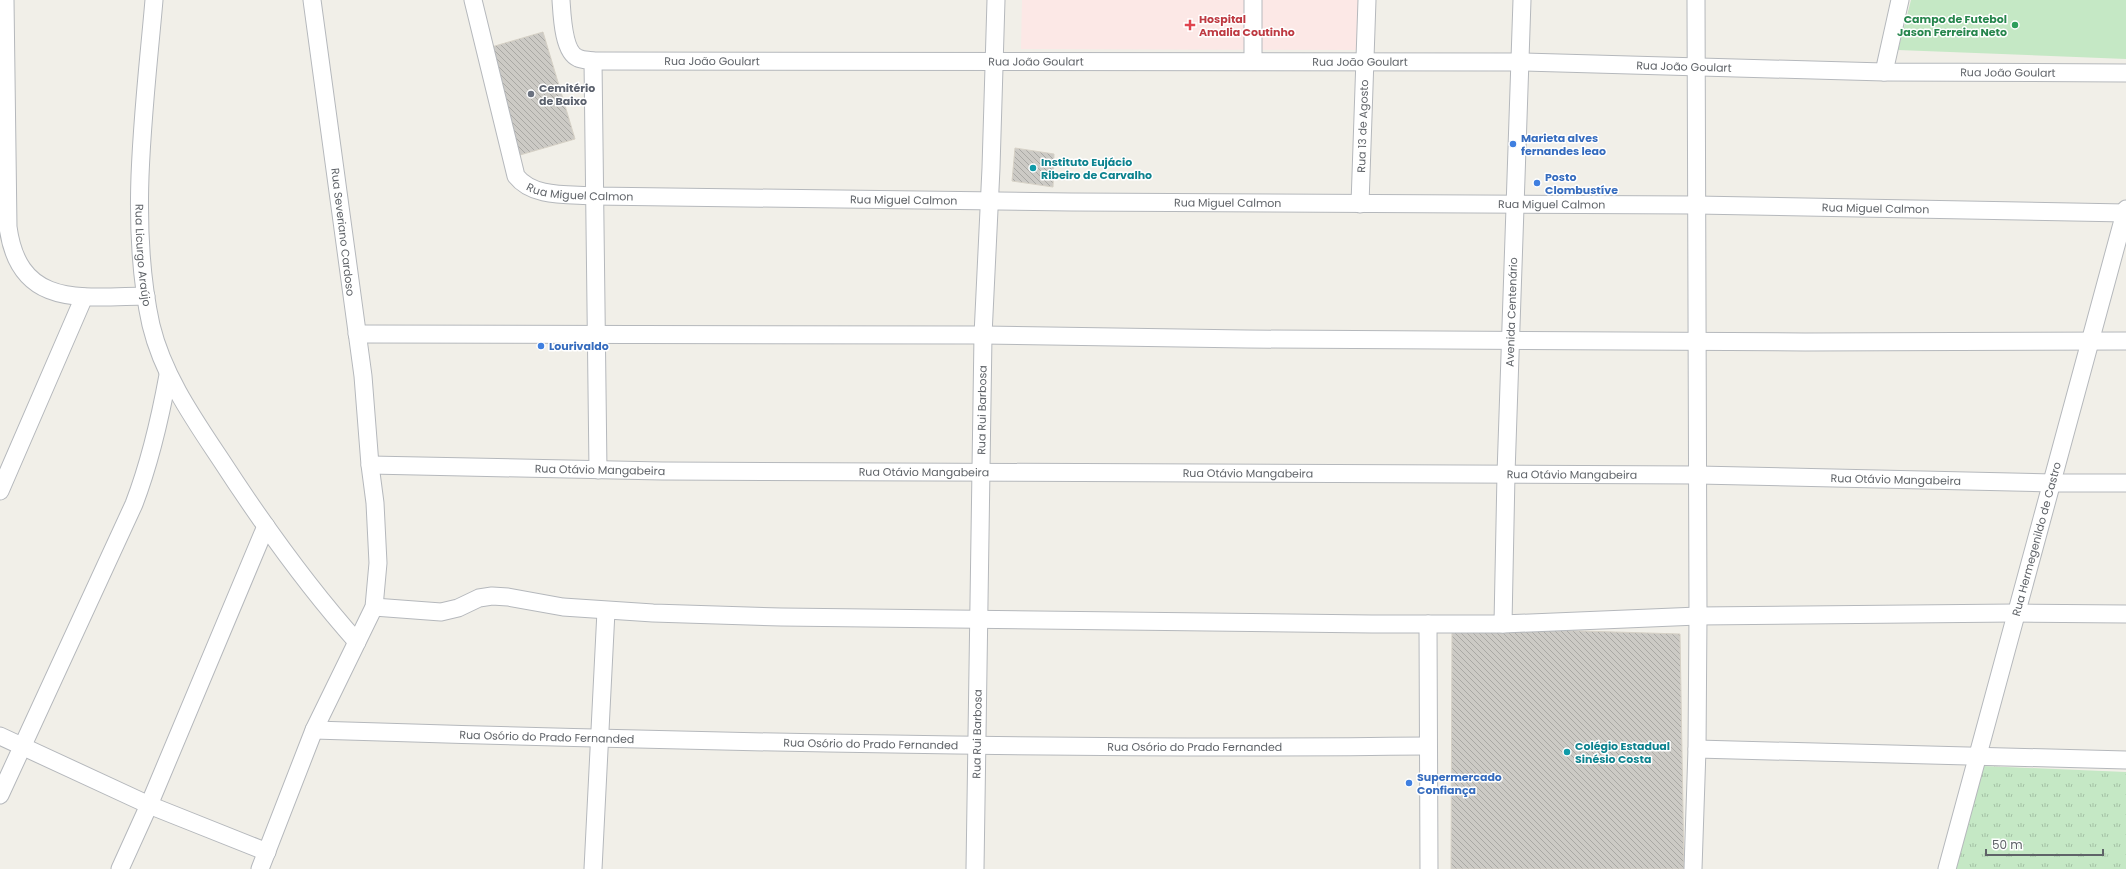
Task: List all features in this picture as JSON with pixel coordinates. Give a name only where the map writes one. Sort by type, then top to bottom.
[{"type":"street","points":[[5,0],[3,201],[10,244],[19,266],[34,283],[57,293],[84,297],[146,296]]},
{"type":"street","name":"Rua Licurgo Araújo","points":[[154,0],[143,131],[140,232],[146,296],[152,328],[168,375],[238,487],[312,590],[357,642]]},
{"type":"street","name":"Rua Severiano Cardoso","points":[[312,0],[363,376],[370,465],[378,538],[377,577],[374,607]]},
{"type":"street","name":"Rua Miguel Calmon","points":[[473,0],[516,176],[523,185],[535,191],[594,196],[990,201],[1696,205],[2126,212]]},
{"type":"street","name":"Rua João Goulart","points":[[561,0],[565,38],[570,52],[576,58],[593,61],[994,60],[1520,62],[1884,72],[2126,73]]},
{"type":"street","name":"Rua Rui Barbosa","points":[[975,869],[983,336],[990,201],[996,0]]},
{"type":"street","points":[[1253,0],[1253,61]]},
{"type":"street","name":"Rua 13 de Agosto","points":[[1360,204],[1367,0]]},
{"type":"street","name":"Avenida Centenário","points":[[1503,624],[1506,474],[1522,0]]},
{"type":"street","points":[[1692,869],[1697,749],[1698,616],[1696,0]]},
{"type":"street","points":[[1884,72],[1900,0]]},
{"type":"street","points":[[593,61],[598,470]]},
{"type":"street","name":"Rua Hermegenildo de Castro","points":[[1947,869],[2015,612],[2126,212]]},
{"type":"street","points":[[0,491],[84,297]]},
{"type":"street","points":[[357,334],[983,336],[1247,339],[1698,340],[1805,342],[2126,341]]},
{"type":"street","points":[[0,795],[21,746],[134,504],[151,456],[168,375]]},
{"type":"street","name":"Rua Otávio Mangabeira","points":[[370,465],[598,470],[1698,475],[2052,483],[2126,482]]},
{"type":"street","points":[[120,869],[149,805],[266,526]]},
{"type":"street","points":[[260,869],[268,852],[314,730],[374,607],[441,612],[458,608],[479,598],[492,596],[508,597],[563,607],[606,611],[781,617],[1428,624],[1503,624],[1698,616],[2015,612],[2126,614]]},
{"type":"street","points":[[593,869],[606,611]]},
{"type":"street","points":[[1428,624],[1429,869]]},
{"type":"street","name":"Rua Osório do Prado Fernanded","points":[[314,730],[599,739],[978,744],[1428,746]]},
{"type":"street","points":[[0,736],[149,805],[268,852]]},
{"type":"street","points":[[1697,749],[1978,755],[2126,760]]},
{"type":"shaded area","name":"Hospital Amalia Coutinho","points":[[1022,0],[1358,0],[1358,50],[1021,49]]},
{"type":"green space","name":"Campo de Futebol Jason Ferreira Neto","points":[[1911,0],[2126,0],[2126,59],[1898,50]]},
{"type":"green space","points":[[1983,766],[2126,772],[2126,869],[1956,869]]},
{"type":"building","name":"Cemitério de Baixo","points":[[543,32],[575,139],[520,155],[488,48]]},
{"type":"building","name":"Instituto Eujácio Ribeiro de Carvalho","points":[[1015,148],[1054,154],[1053,187],[1012,181]]},
{"type":"building","name":"Colégio Estadual Sinésio Costa","points":[[1452,627],[1680,634],[1684,869],[1451,869]]},
{"type":"place","name":"Hospital Amalia Coutinho","points":[[1190,25]]},
{"type":"place","name":"Campo de Futebol Jason Ferreira Neto","points":[[2015,25]]},
{"type":"place","name":"Cemitério de Baixo","points":[[531,94]]},
{"type":"place","name":"Marieta alves fernandes leao","points":[[1513,144]]},
{"type":"place","name":"Instituto Eujácio Ribeiro de Carvalho","points":[[1033,168]]},
{"type":"place","name":"Posto Clombustíve","points":[[1537,183]]},
{"type":"place","name":"Lourivaldo","points":[[541,346]]},
{"type":"place","name":"Colégio Estadual Sinésio Costa","points":[[1567,752]]},
{"type":"place","name":"Supermercado Confiança","points":[[1409,783]]}]
